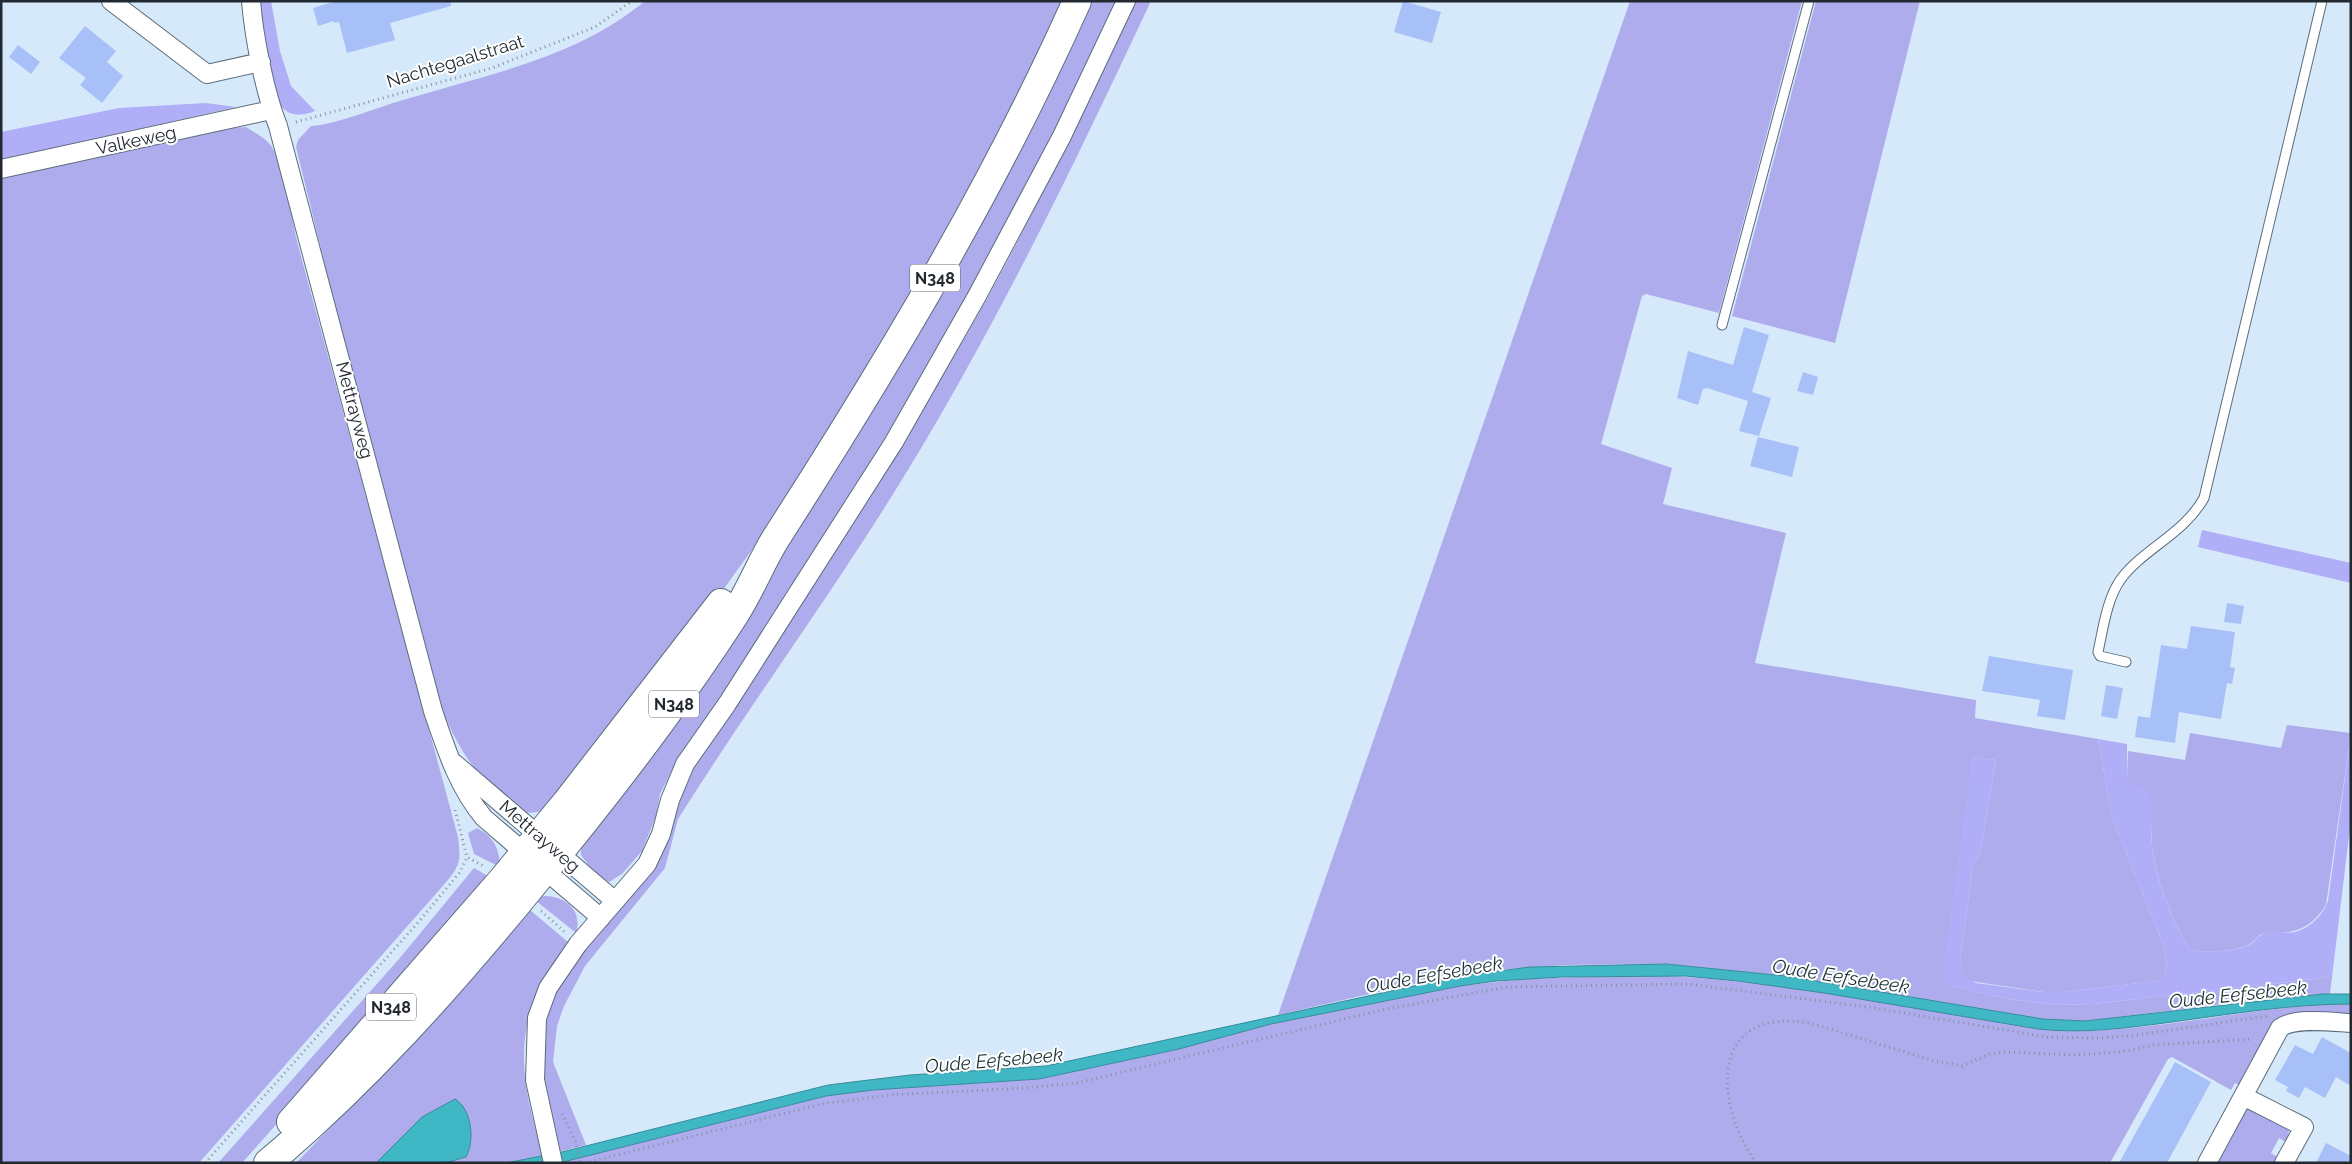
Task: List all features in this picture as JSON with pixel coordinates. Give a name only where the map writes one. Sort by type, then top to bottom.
[{"type":"main road","name":"N348","points":[[268,1163],[297,1138],[398,1040],[552,862],[662,723],[755,582],[772,543],[881,372],[966,223],[1019,123],[1077,1]]},
{"type":"main road","name":"N348","points":[[262,1163],[288,1126],[532,844],[680,658],[744,574],[772,543]]},
{"type":"street","points":[[111,1],[207,74],[261,62]]},
{"type":"street","name":"Mettrayweg","points":[[251,1],[261,62],[272,110],[315,259],[433,711],[448,758],[471,803],[484,818],[532,844]]},
{"type":"street","points":[[552,1157],[535,1080],[537,1018],[548,988],[578,944],[647,864],[661,834],[670,800],[685,764],[727,704],[904,425],[1062,136],[1126,1]]},
{"type":"street","name":"Valkeweg","points":[[1,169],[272,110]]},
{"type":"street","name":"Mettrayweg","points":[[448,758],[552,862],[601,918]]},
{"type":"street","name":"Mettrayweg","points":[[552,862],[616,901]]},
{"type":"street","points":[[2207,1163],[2280,1028],[2286,1024],[2315,1022],[2351,1023]]},
{"type":"street","points":[[2243,1096],[2304,1127],[2284,1163]]},
{"type":"lane","points":[[1722,325],[1809,1]]},
{"type":"lane","points":[[2126,662],[2100,656],[2098,652],[2112,596],[2122,577],[2187,522],[2198,510],[2204,498],[2322,1]]},
{"type":"path","name":"Nachtegaalstraat","points":[[278,126],[492,68],[594,27],[632,1]]},
{"type":"path","points":[[205,1163],[421,919],[460,872],[467,857]]},
{"type":"path","points":[[576,1143],[583,1162],[822,1104],[890,1095],[1024,1088],[1077,1082],[1386,1009],[1507,987],[1688,984],[1811,998],[1989,1029],[2064,1038],[2138,1035],[2273,1015]]},
{"type":"path","points":[[1756,1163],[1740,1132],[1730,1105],[1726,1077],[1728,1059],[1734,1046],[1745,1034],[1761,1025],[1777,1021],[1794,1020],[1810,1023],[1955,1066],[1969,1064],[1984,1056],[2005,1052],[2076,1055],[2119,1052],[2155,1045],[2274,1039]]},
{"type":"shaded area","points":[[259,1],[271,1],[280,51],[291,86],[315,111],[304,114],[292,114],[285,110],[279,102],[270,76]]},
{"type":"shaded area","points":[[645,1],[1066,1],[1034,68],[899,321],[759,540],[692,633],[548,809],[528,813],[519,810],[511,804],[473,767],[452,732],[441,706],[339,322],[296,147],[298,140],[311,126],[344,119],[498,73],[560,51],[618,21]]},
{"type":"shaded area","points":[[1089,1],[1116,1],[1069,102],[966,299],[911,395],[794,585],[672,770],[660,794],[656,816],[642,851],[622,874],[609,882],[596,875],[581,855],[581,845],[639,761]]},
{"type":"shaded area","points":[[1134,1],[1151,1],[1064,183],[971,362],[876,521],[678,819],[665,868],[585,966],[564,1006],[557,1026],[553,1062],[586,1145],[558,1152],[546,1096],[542,1059],[546,1021],[551,1003],[558,989],[566,975],[623,900],[671,803],[703,747],[880,477],[967,334],[1008,261],[1082,113]]},
{"type":"shaded area","points":[[1630,1],[1802,1],[1719,313],[1646,294],[1642,296],[1601,444],[1672,468],[1663,504],[1786,533],[1755,663],[1976,700],[1975,718],[2098,739],[2112,817],[2163,944],[2167,965],[2163,978],[2157,981],[2061,992],[2044,992],[1969,981],[1962,972],[1960,960],[1973,866],[1981,850],[1996,760],[1972,757],[1952,986],[2009,999],[2054,1005],[2094,1004],[2332,977],[2330,994],[2265,999],[2085,1021],[2043,1019],[1785,976],[1666,964],[1566,965],[1496,970],[1413,984],[1278,1015]]},
{"type":"shaded area","points":[[1816,1],[1920,1],[1835,343],[1732,316]]},
{"type":"shaded area","points":[[206,103],[236,107],[1,160],[1,132],[119,108]]},
{"type":"shaded area","points":[[246,127],[271,145],[281,171],[299,249],[458,837],[459,860],[456,869],[448,880],[199,1163],[1,1163],[1,179],[219,129]]},
{"type":"shaded area","points":[[2202,530],[2351,563],[2351,583],[2198,547]]},
{"type":"shaded area","points":[[2287,725],[2351,733],[2326,905],[2312,922],[2294,931],[2262,934],[2248,945],[2234,949],[2212,952],[2191,950],[2172,914],[2157,871],[2152,845],[2152,810],[2127,780],[2128,751],[2185,760],[2190,733],[2281,748]]},
{"type":"shaded area","points":[[2351,733],[2351,820],[2332,977],[2094,1004],[2054,1005],[2009,999],[1952,986],[1942,978],[1972,757],[1996,760],[1981,850],[1973,866],[1960,960],[1963,971],[1969,979],[1976,983],[2044,992],[2061,992],[2157,981],[2163,978],[2167,965],[2163,944],[2112,817],[2098,739],[2127,744],[2127,780],[2144,789],[2150,799],[2154,858],[2166,900],[2191,950],[2212,952],[2249,945],[2265,933],[2301,930],[2311,924],[2323,911],[2328,901]]},
{"type":"shaded area","points":[[477,828],[491,839],[497,849],[500,867],[474,854],[468,833]]},
{"type":"shaded area","points":[[474,868],[493,879],[242,1163],[218,1163],[399,959]]},
{"type":"shaded area","points":[[544,896],[559,899],[571,906],[577,918],[576,933],[535,900]]},
{"type":"shaded area","points":[[524,905],[568,942],[543,980],[533,1004],[524,1047],[527,1089],[543,1156],[506,1163],[445,1163],[466,1157],[422,1117],[376,1163],[296,1163],[354,1103]]},
{"type":"shaded area","points":[[1666,964],[1785,976],[2043,1019],[2085,1021],[2323,994],[2351,994],[2351,1004],[2284,1008],[2122,1028],[2072,1031],[2038,1029],[1824,993],[1685,976],[1561,977],[1496,981],[1460,986],[1271,1024],[1179,1049],[1039,1079],[873,1090],[826,1096],[559,1163],[506,1163],[562,1152],[828,1085],[910,1075],[1046,1066],[1460,976],[1530,967]]},
{"type":"shaded area","points":[[1639,975],[1689,977],[1789,988],[2038,1029],[2076,1031],[2115,1029],[2312,1005],[2351,1004],[2351,1019],[2280,1021],[2243,1087],[2235,1083],[2231,1090],[2172,1057],[2168,1059],[2110,1163],[565,1163],[564,1161],[826,1096],[873,1090],[1039,1079],[1179,1049],[1271,1024],[1460,986],[1524,979]]},
{"type":"shaded area","points":[[455,1099],[465,1110],[470,1126],[470,1143],[466,1157],[445,1163],[376,1163],[422,1117]]},
{"type":"shaded area","points":[[2251,1108],[2289,1128],[2288,1143],[2279,1138],[2271,1153],[2279,1158],[2276,1163],[2212,1163],[2246,1109]]},
{"type":"building","points":[[336,1],[451,1],[451,6],[390,23],[395,40],[347,53],[339,22],[334,23],[334,21],[318,26],[313,8]]},
{"type":"building","points":[[1403,1],[1441,12],[1432,43],[1394,32]]},
{"type":"building","points":[[85,26],[116,51],[107,62],[123,76],[102,103],[80,85],[86,78],[59,58]]},
{"type":"building","points":[[18,45],[40,62],[31,74],[9,57]]},
{"type":"building","points":[[1744,327],[1769,335],[1752,392],[1771,398],[1759,436],[1739,431],[1748,401],[1707,388],[1703,389],[1698,405],[1677,398],[1688,351],[1733,365]]},
{"type":"building","points":[[1803,372],[1818,377],[1813,395],[1797,391]]},
{"type":"building","points":[[1758,437],[1799,447],[1792,477],[1750,466]]},
{"type":"building","points":[[2227,603],[2244,606],[2241,624],[2224,622]]},
{"type":"building","points":[[2191,626],[2235,632],[2230,667],[2235,668],[2232,684],[2227,683],[2221,719],[2179,712],[2175,743],[2135,737],[2138,716],[2150,718],[2161,645],[2187,649]]},
{"type":"building","points":[[1989,656],[2073,670],[2065,720],[2037,716],[2040,700],[1982,691]]},
{"type":"building","points":[[2106,685],[2123,688],[2117,719],[2101,716]]},
{"type":"building","points":[[2322,1037],[2351,1053],[2351,1086],[2336,1077],[2325,1098],[2305,1087],[2299,1098],[2286,1091],[2288,1087],[2275,1080],[2295,1045],[2313,1054]]},
{"type":"building","points":[[2175,1062],[2211,1082],[2167,1163],[2119,1163]]},
{"type":"building","points":[[2326,1143],[2351,1156],[2351,1163],[2316,1163]]},
{"type":"water label","name":"Oude Eefsebeek","points":[[1434,974]]},
{"type":"water label","name":"Oude Eefsebeek","points":[[1841,976]]},
{"type":"water label","name":"Oude Eefsebeek","points":[[2238,994]]},
{"type":"water label","name":"Oude Eefsebeek","points":[[994,1060]]}]
